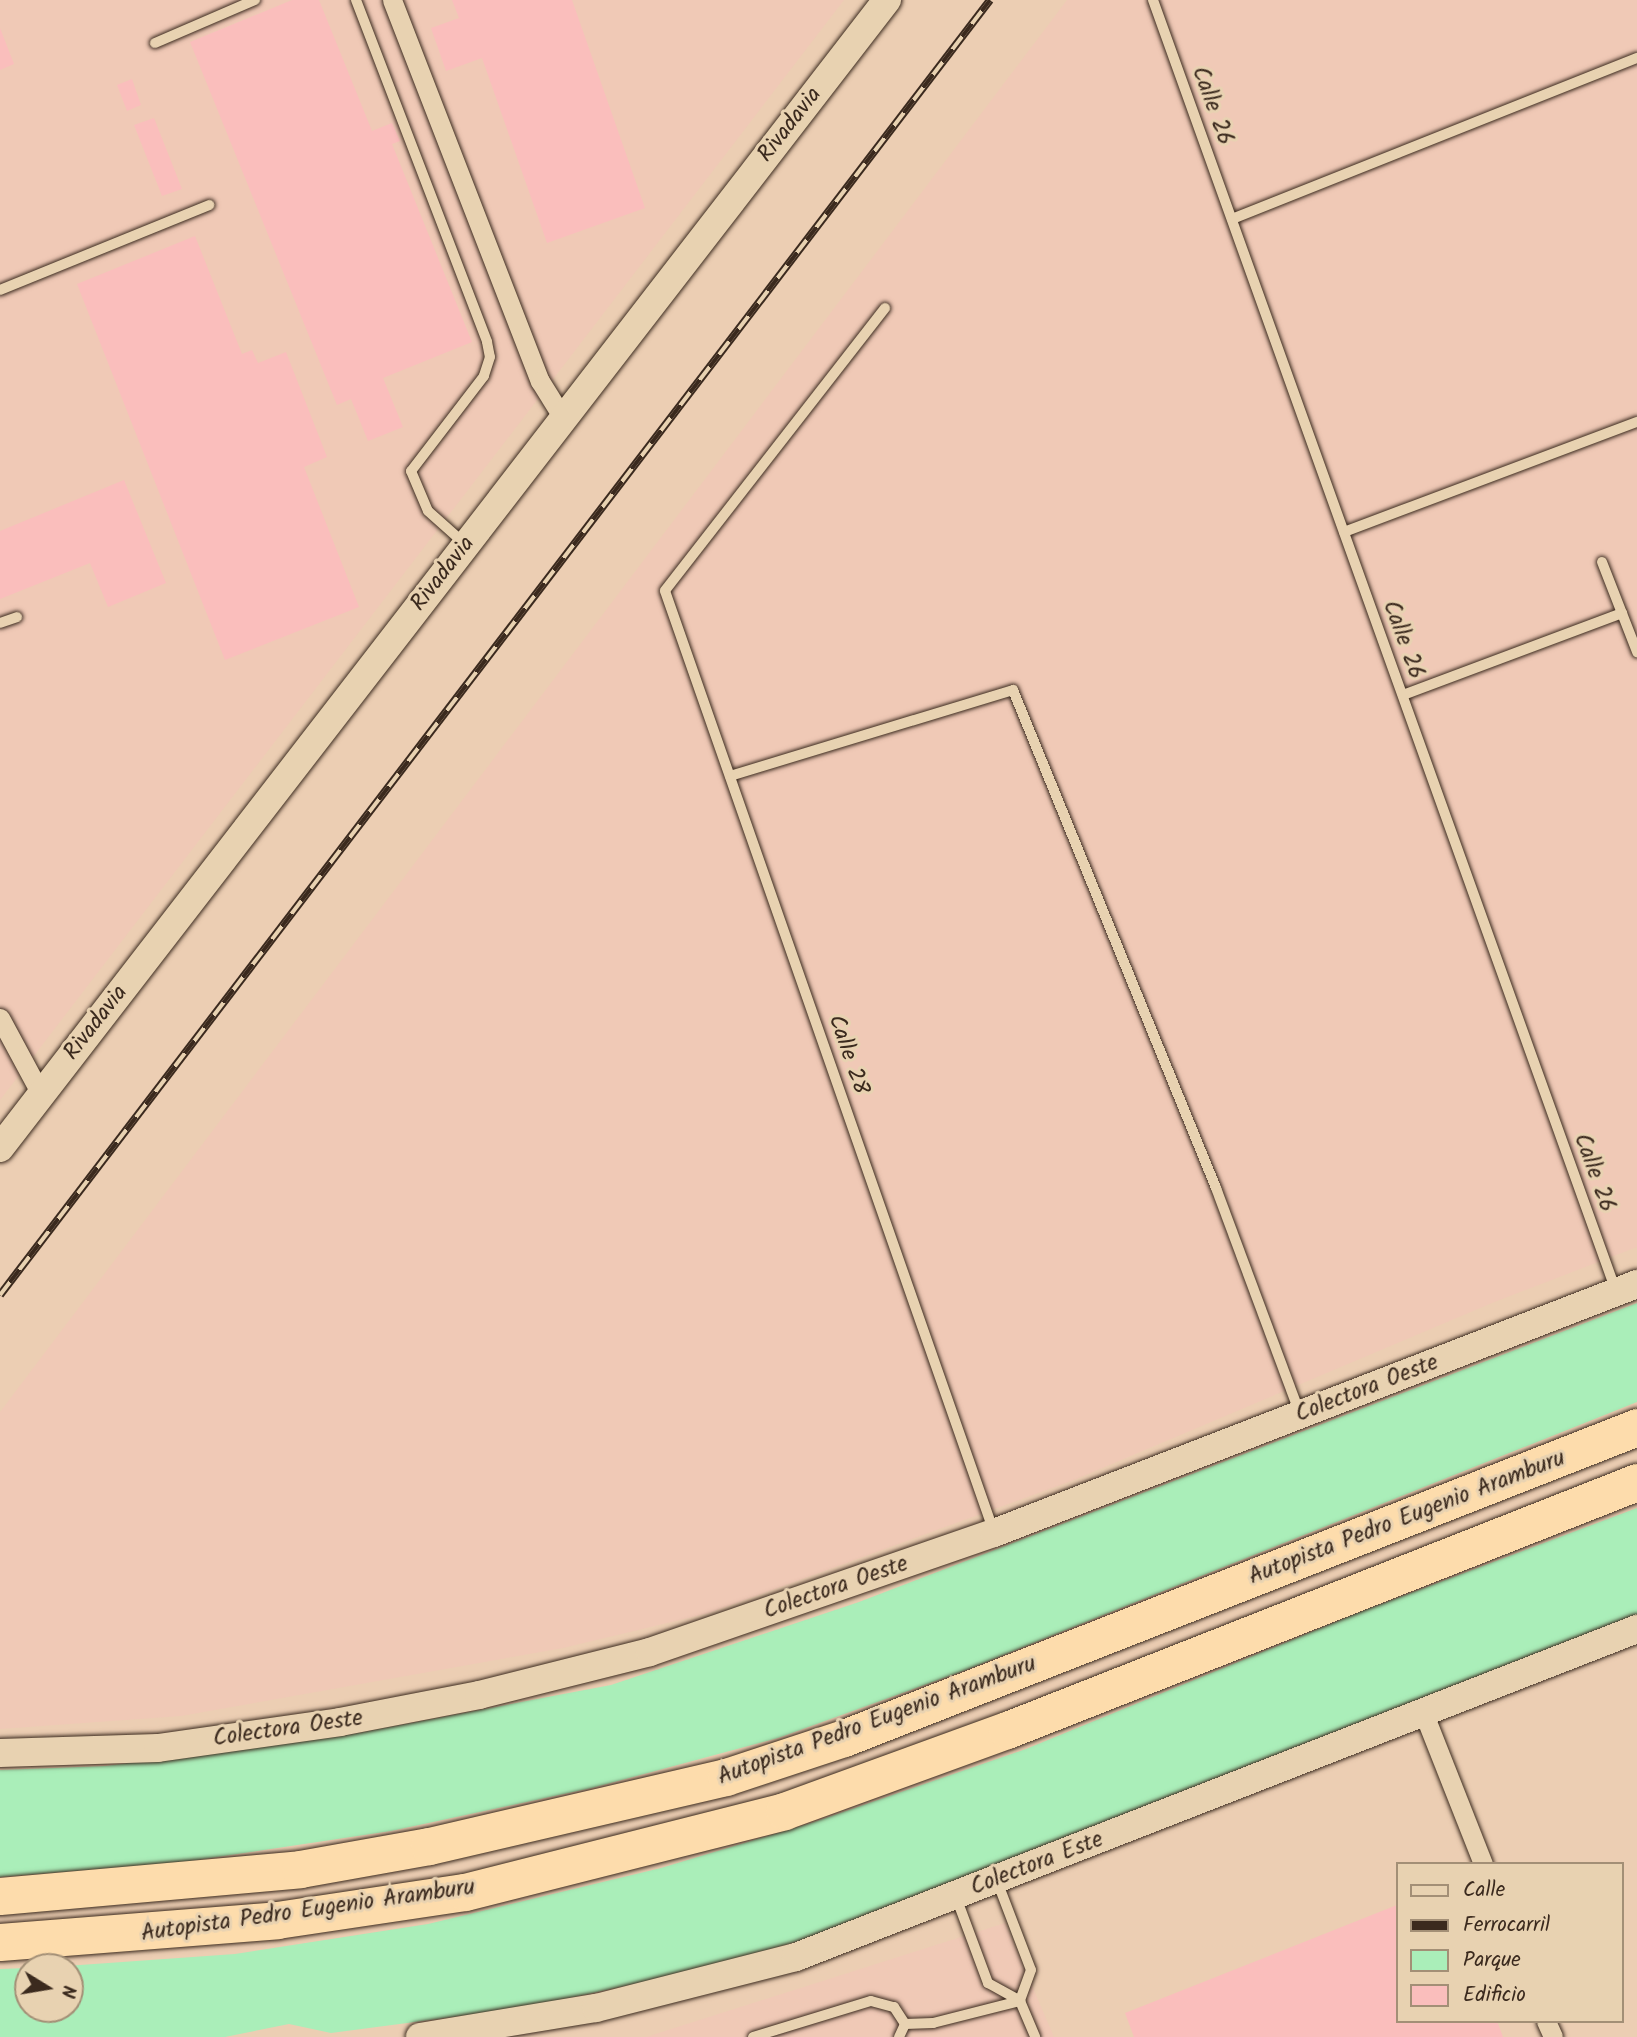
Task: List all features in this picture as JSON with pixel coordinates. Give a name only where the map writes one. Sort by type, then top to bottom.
[{"type":"highway","name":"Autopista Pedro Eugenio Aramburu","points":[[0,1896],[300,1869],[429,1846],[726,1777],[870,1728],[1637,1427]]},
{"type":"highway","name":"Autopista Pedro Eugenio Aramburu","points":[[0,1942],[277,1920],[465,1892],[784,1811],[1007,1730],[1637,1482]]},
{"type":"street","points":[[392,0],[540,382],[564,418]]},
{"type":"street","name":"Rivadavia","points":[[0,1148],[887,0]]},
{"type":"street","points":[[0,1018],[41,1094]]},
{"type":"street","name":"Colectora Oeste","points":[[0,1753],[158,1748],[340,1723],[479,1695],[650,1652],[994,1533],[1627,1288]]},
{"type":"street","name":"Colectora Este","points":[[420,2037],[596,2008],[796,1957],[1637,1629]]},
{"type":"street","points":[[1424,1714],[1482,1862]]},
{"type":"lane","points":[[155,43],[255,0]]},
{"type":"lane","points":[[356,0],[487,342],[489,357],[484,376],[411,471],[428,511],[466,545]]},
{"type":"lane","name":"Calle 26","points":[[1153,0],[1403,695],[1627,1288]]},
{"type":"lane","points":[[1232,219],[1637,58]]},
{"type":"lane","points":[[0,290],[209,205]]},
{"type":"lane","name":"Calle 28","points":[[885,308],[665,591],[994,1533]]},
{"type":"lane","points":[[1344,532],[1637,422]]},
{"type":"lane","points":[[1602,562],[1637,652]]},
{"type":"lane","points":[[1403,695],[1622,613]]},
{"type":"lane","points":[[0,623],[18,617]]},
{"type":"lane","points":[[730,776],[1013,690],[1216,1188],[1301,1414]]},
{"type":"lane","points":[[996,1879],[1031,1970],[1020,2001]]},
{"type":"lane","points":[[955,1895],[988,1983],[1020,2001],[1035,2037]]},
{"type":"lane","points":[[753,2037],[871,2001],[894,2007],[905,2024]]},
{"type":"lane","points":[[905,2024],[933,2023],[1020,2001]]},
{"type":"lane","points":[[899,2037],[905,2024]]},
{"type":"shaded area","points":[[0,0],[844,0],[0,1100]]},
{"type":"shaded area","points":[[1067,0],[1637,0],[1637,1247],[1492,1303],[1074,1480],[709,1613],[563,1648],[181,1716],[0,1729],[0,1412]]},
{"type":"shaded area","points":[[1005,1923],[1054,2037],[646,2037]]},
{"type":"green space","points":[[1637,1303],[1637,1402],[966,1670],[778,1738],[592,1788],[391,1831],[177,1863],[0,1877],[0,1770],[105,1766],[342,1736],[611,1685],[859,1602]]},
{"type":"green space","points":[[1637,1508],[1637,1616],[799,1941],[685,1973],[528,2007],[331,2033],[289,2024],[225,2037],[0,2037],[0,1969],[14,1968],[14,2023],[84,2023],[84,1965],[235,1954],[428,1924],[661,1868],[811,1823],[1026,1749],[1360,1612]]},
{"type":"building","points":[[292,0],[319,0],[372,131],[392,123],[400,141],[392,144],[472,342],[383,378],[403,427],[368,441],[351,399],[337,405],[190,42]]},
{"type":"building","points":[[452,0],[572,0],[645,208],[547,243],[482,58],[446,71],[431,28],[459,18]]},
{"type":"building","points":[[0,28],[14,64],[0,70]]},
{"type":"building","points":[[132,79],[141,105],[127,111],[117,85]]},
{"type":"building","points":[[154,118],[182,189],[162,196],[134,125]]},
{"type":"building","points":[[195,236],[242,354],[252,350],[258,363],[286,352],[327,457],[304,467],[359,607],[225,660],[77,284]]},
{"type":"building","points":[[124,480],[166,583],[108,607],[90,563],[0,599],[0,531]]},
{"type":"building","points":[[1396,1905],[1396,2023],[1498,2023],[1503,2037],[1134,2037],[1125,2013]]},
{"type":"railway","points":[[0,1295],[990,0]]}]
